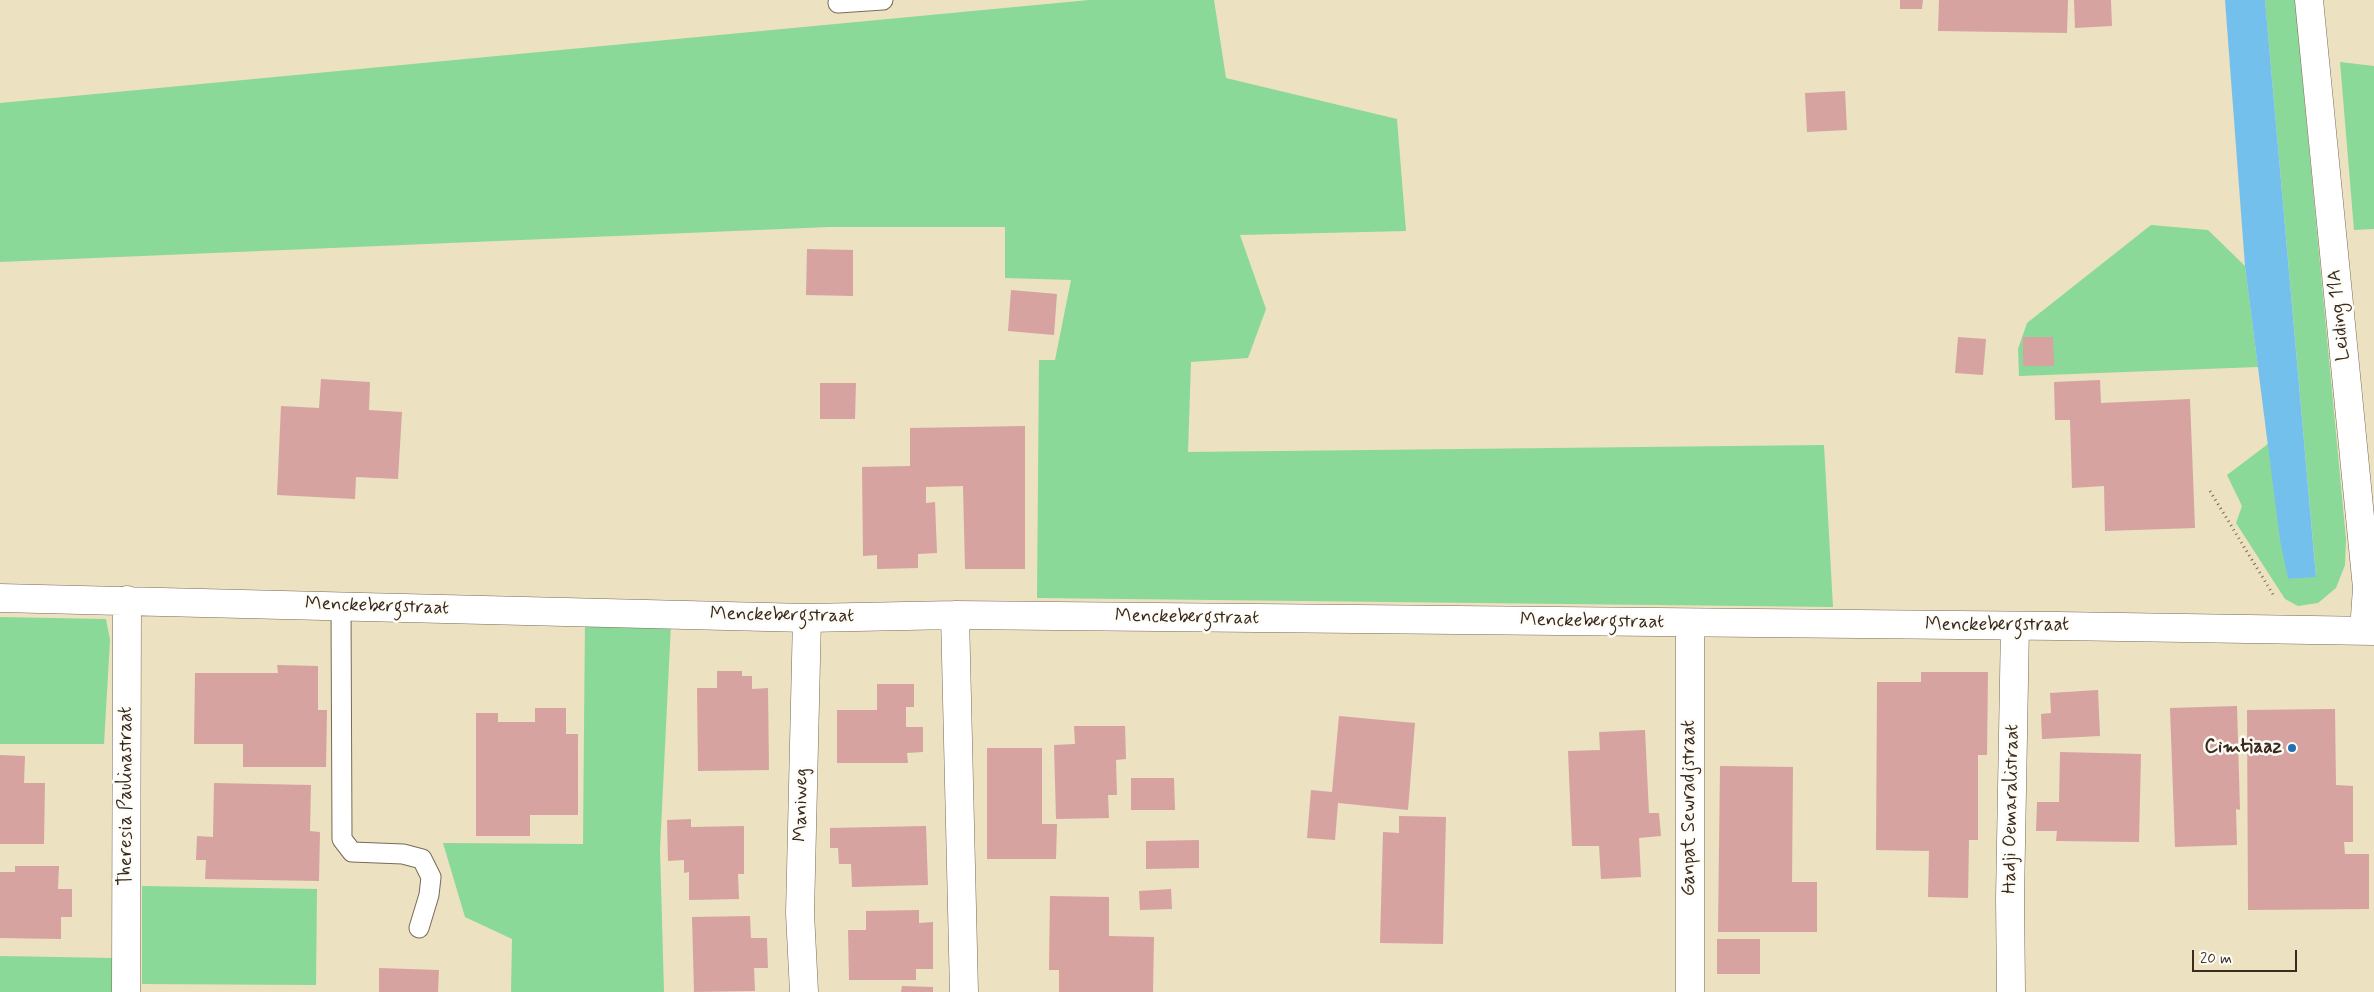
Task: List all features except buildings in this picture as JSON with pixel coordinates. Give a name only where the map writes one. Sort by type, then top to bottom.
[{"type":"street","name":"Leiding 11A","points":[[2309,0],[2367,588],[2369,631]]},
{"type":"street","name":"Menckebergstraat","points":[[0,598],[807,618],[955,615],[2369,631]]},
{"type":"street","name":"Theresia Paulinastraat","points":[[126,992],[127,600]]},
{"type":"street","points":[[955,615],[964,992]]},
{"type":"street","name":"Maniweg","points":[[804,992],[800,913],[807,618]]},
{"type":"street","name":"Ganpat Sewradjstraat","points":[[1690,623],[1690,992]]},
{"type":"street","name":"Hadji Oemaralistraat","points":[[2011,992],[2010,898],[2015,626]]},
{"type":"lane","points":[[838,3],[883,0]]},
{"type":"lane","points":[[341,606],[342,839],[352,852],[403,854],[422,859],[430,876],[429,895],[419,928]]},
{"type":"path","points":[[2210,491],[2275,598],[2274,629]]},
{"type":"green space","points":[[1089,0],[1214,0],[1226,78],[1397,119],[1406,231],[1240,235],[1266,309],[1248,358],[1191,362],[1188,452],[1824,445],[1833,607],[1037,598],[1039,360],[1055,360],[1071,280],[1005,278],[1005,227],[829,227],[0,262],[0,103]]},
{"type":"green space","points":[[2265,0],[2295,0],[2346,539],[2345,565],[2336,588],[2318,603],[2298,606],[2285,599],[2236,523],[2242,506],[2227,475],[2268,444],[2288,579],[2316,576]]},
{"type":"green space","points":[[2340,62],[2374,66],[2374,229],[2354,230]]},
{"type":"green space","points":[[2151,225],[2208,230],[2245,266],[2258,367],[2019,376],[2018,349],[2027,323]]},
{"type":"green space","points":[[0,617],[106,619],[110,640],[104,744],[0,744]]},
{"type":"green space","points":[[585,620],[671,623],[660,849],[664,992],[511,992],[512,939],[465,917],[443,843],[583,844]]},
{"type":"green space","points":[[142,886],[317,889],[316,985],[142,984]]},
{"type":"green space","points":[[0,956],[113,958],[112,992],[0,992]]},
{"type":"water","points":[[2225,0],[2265,0],[2316,577],[2288,579],[2280,540],[2245,266]]},
{"type":"place","name":"Cimtiaaz","points":[[2292,748]]}]
